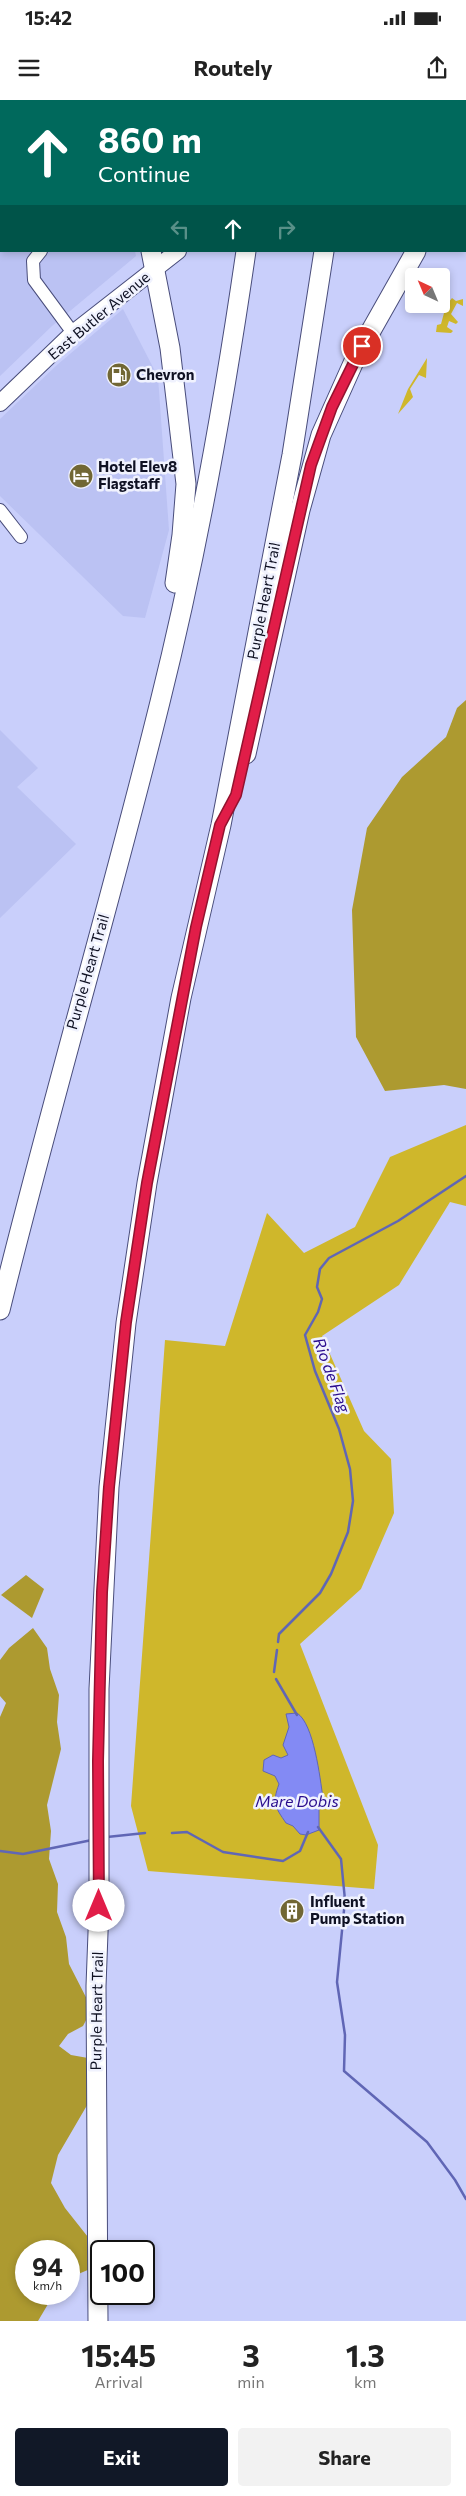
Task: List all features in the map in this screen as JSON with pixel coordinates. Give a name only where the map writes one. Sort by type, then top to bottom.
[{"type":"highway","points":[[105,911],[106,887],[133,778],[170,609],[185,508],[186,484],[174,373],[164,310],[153,271],[151,252]]},
{"type":"highway","name":"Purple Heart Trail","points":[[0,1310],[60,1073],[161,700],[203,509],[246,252]]},
{"type":"highway","name":"Purple Heart Trail","points":[[98,2321],[96,1986],[99,1906],[98,1761],[102,1592],[109,1497],[132,1275],[181,998],[220,825],[292,455],[324,252]]},
{"type":"highway","points":[[220,825],[236,795],[264,682],[300,510],[321,435],[355,359],[415,252]]},
{"type":"main road","name":"East Butler Avenue","points":[[0,403],[73,333],[177,252]]},
{"type":"street","points":[[41,252],[33,261],[34,280],[73,333]]},
{"type":"street","points":[[0,510],[21,537]]},
{"type":"shaded area","points":[[0,252],[135,252],[136,256],[52,326],[0,376]]},
{"type":"shaded area","points":[[452,298],[456,301],[463,299],[463,306],[457,303],[451,314],[458,322],[456,324],[449,321],[447,327],[453,331],[451,333],[436,332],[437,325],[441,324],[444,313],[450,313],[450,301]]},
{"type":"shaded area","points":[[123,309],[158,377],[169,530],[145,618],[123,616],[0,496],[0,419],[57,365]]},
{"type":"shaded area","points":[[427,358],[426,378],[419,375],[410,389],[413,397],[398,414],[408,389]]},
{"type":"shaded area","points":[[466,700],[466,1089],[444,1085],[385,1091],[356,1037],[352,910],[367,828],[402,777],[446,737],[457,708]]},
{"type":"shaded area","points":[[0,730],[38,768],[17,787],[76,844],[0,918]]},
{"type":"shaded area","points":[[466,1125],[466,1206],[450,1202],[399,1285],[322,1336],[364,1431],[391,1459],[394,1513],[361,1589],[300,1644],[378,1845],[374,1889],[148,1871],[131,1806],[165,1340],[225,1346],[267,1213],[304,1253],[355,1227],[390,1157]]},
{"type":"shaded area","points":[[26,1575],[44,1589],[32,1618],[1,1595]]},
{"type":"shaded area","points":[[33,1628],[47,1648],[50,1669],[59,1695],[57,1722],[61,1749],[47,1805],[51,1831],[49,1859],[58,1884],[57,1912],[66,1937],[69,1964],[92,2009],[83,2026],[68,2034],[59,2046],[71,2055],[88,2058],[93,2095],[58,2155],[51,2183],[65,2208],[90,2240],[90,2269],[80,2273],[80,2240],[15,2240],[15,2305],[47,2305],[38,2321],[0,2321],[0,1717],[6,1703],[0,1696],[0,1660],[9,1648]]},
{"type":"water","name":"Mare Dobis","points":[[297,1713],[303,1719],[312,1739],[323,1798],[319,1801],[319,1830],[306,1835],[300,1834],[282,1818],[275,1800],[279,1784],[275,1776],[263,1771],[264,1760],[273,1755],[281,1758],[288,1755],[283,1745],[289,1727],[286,1714]]},
{"type":"waterway","name":"Rio de Flag","points":[[278,1642],[279,1634],[320,1593],[331,1574],[348,1532],[353,1501],[350,1469],[339,1429],[315,1371],[305,1335],[318,1312],[322,1299],[317,1287],[320,1269],[329,1258],[398,1221],[466,1176]]},
{"type":"waterway","name":"Rio de Flag","points":[[274,1672],[277,1650]]},
{"type":"waterway","name":"Rio de Flag","points":[[276,1679],[297,1715]]},
{"type":"waterway","points":[[318,1827],[341,1859],[345,1900],[337,1982],[345,2035],[344,2071],[427,2142],[455,2180],[466,2199]]},
{"type":"waterway","name":"Rio de Flag","points":[[172,1833],[187,1832],[223,1852],[283,1861],[300,1851],[308,1832]]},
{"type":"waterway","name":"Rio de Flag","points":[[107,1837],[145,1833]]},
{"type":"waterway","name":"Rio de Flag","points":[[0,1851],[23,1854],[92,1840]]},
{"type":"place","name":"Chevron","points":[[119,375]]},
{"type":"place","name":"Hotel Elev8 Flagstaff","points":[[81,476]]},
{"type":"place","name":"Influent Pump Station","points":[[292,1911]]},
{"type":"route","points":[[99,1906],[98,1761],[102,1592],[116,1413],[133,1265],[181,998],[220,825],[236,795],[264,682],[311,465],[332,407],[362,346]]}]
